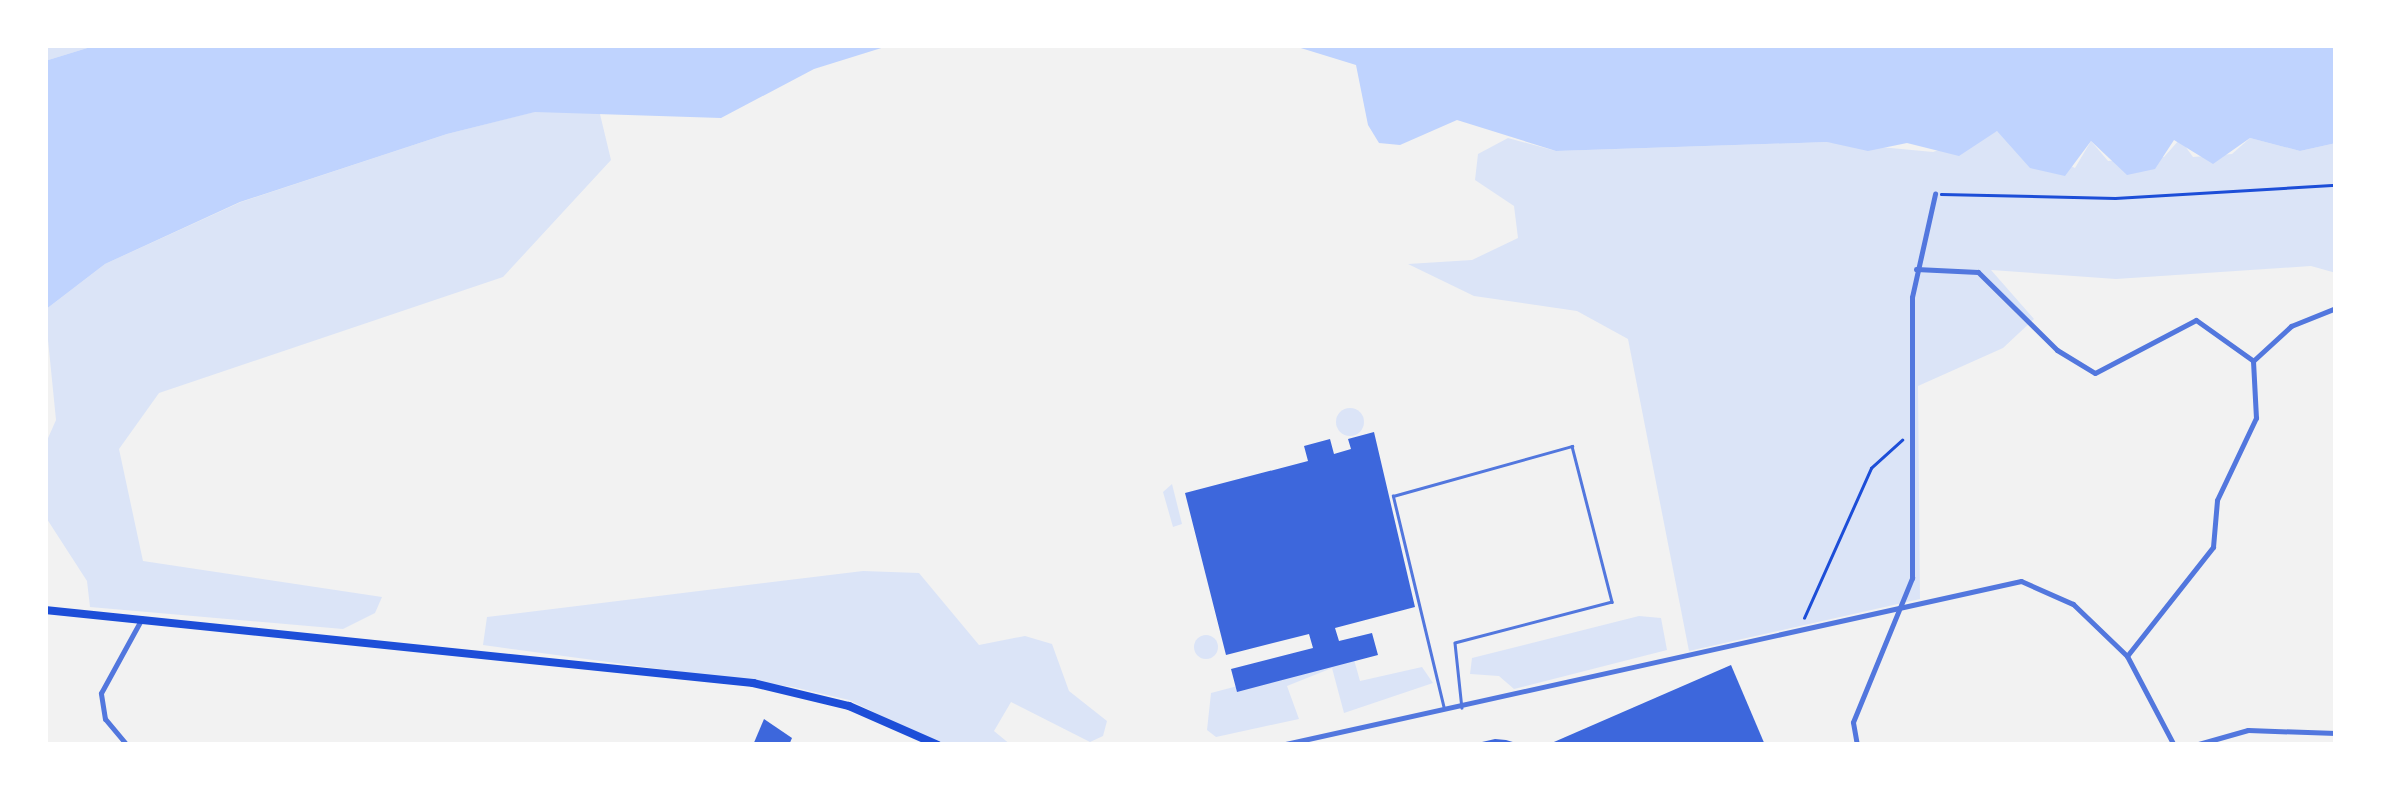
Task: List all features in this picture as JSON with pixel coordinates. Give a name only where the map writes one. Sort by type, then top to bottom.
[{"type":"highway","points":[[45,610],[143,616],[754,684],[849,706],[938,745]]},
{"type":"street","points":[[1857,745],[1853,722],[1904,609],[1916,269],[1935,194]]},
{"type":"street","points":[[1916,269],[1978,272],[2057,350],[2095,373],[2196,320],[2253,361]]},
{"type":"street","points":[[2253,361],[2292,326],[2336,308]]},
{"type":"street","points":[[2127,656],[2213,547],[2218,500],[2256,418],[2253,361]]},
{"type":"street","points":[[1281,745],[2021,582],[2073,604],[2127,656],[2174,745]]},
{"type":"street","points":[[127,745],[105,719],[101,694],[143,616]]},
{"type":"street","points":[[2196,745],[2248,730],[2336,733]]},
{"type":"lane","points":[[1445,711],[1393,496],[1572,446],[1612,602],[1456,643],[1462,708]]},
{"type":"path","points":[[1935,194],[2115,198],[2336,185]]},
{"type":"path","points":[[1798,632],[1871,468],[1912,435]]},
{"type":"shaded area","points":[[45,45],[97,45],[45,61]]},
{"type":"shaded area","points":[[599,110],[611,160],[503,277],[159,393],[119,449],[143,561],[382,597],[375,613],[343,629],[90,607],[87,581],[45,516],[45,445],[56,420],[45,310],[105,264],[241,202],[447,134],[534,112]]},
{"type":"shaded area","points":[[1997,131],[2075,168],[2091,141],[2108,161],[2164,157],[2180,139],[2193,157],[2232,154],[2250,138],[2300,151],[2336,143],[2336,273],[2311,266],[2116,279],[1991,270],[2034,319],[2003,348],[1918,386],[1920,599],[1689,651],[1628,339],[1577,311],[1474,296],[1408,264],[1472,260],[1518,238],[1514,206],[1475,180],[1478,154],[1508,138],[1556,151],[1827,142],[1933,152]]},
{"type":"shaded area","points":[[1350,408],[1360,412],[1364,422],[1360,432],[1350,436],[1340,432],[1336,422],[1340,412]]},
{"type":"shaded area","points":[[1172,484],[1182,524],[1173,527],[1163,492]]},
{"type":"shaded area","points":[[863,571],[919,573],[979,645],[1025,636],[1052,644],[1069,691],[1107,721],[1103,736],[1090,742],[1011,702],[994,731],[1011,745],[941,745],[849,700],[793,687],[483,645],[487,617]]},
{"type":"shaded area","points":[[1639,616],[1661,618],[1667,650],[1514,689],[1499,676],[1470,674],[1472,658]]},
{"type":"shaded area","points":[[1206,635],[1218,647],[1206,659],[1194,647]]},
{"type":"shaded area","points":[[1353,656],[1360,681],[1422,667],[1433,683],[1344,713],[1332,668],[1287,686],[1299,719],[1216,737],[1207,730],[1211,693]]},
{"type":"water","points":[[97,45],[891,45],[814,69],[721,118],[535,112],[447,134],[240,202],[105,264],[45,310],[45,61]]},
{"type":"water","points":[[1291,45],[2336,45],[2336,143],[2300,151],[2250,138],[2213,164],[2174,140],[2155,169],[2127,175],[2091,141],[2065,176],[2030,168],[1997,131],[1959,156],[1907,143],[1868,151],[1827,142],[1556,151],[1457,120],[1400,145],[1379,143],[1368,125],[1356,65]]},
{"type":"building","points":[[1374,432],[1415,607],[1335,628],[1339,641],[1372,633],[1378,655],[1237,692],[1231,669],[1313,648],[1309,634],[1226,655],[1185,493],[1308,461],[1304,446],[1330,439],[1334,454],[1351,449],[1348,439]]},
{"type":"building","points":[[1731,665],[1765,745],[1547,745]]},
{"type":"building","points":[[764,719],[792,738],[789,745],[753,745]]},
{"type":"building","points":[[1506,740],[1523,745],[1469,745]]}]
